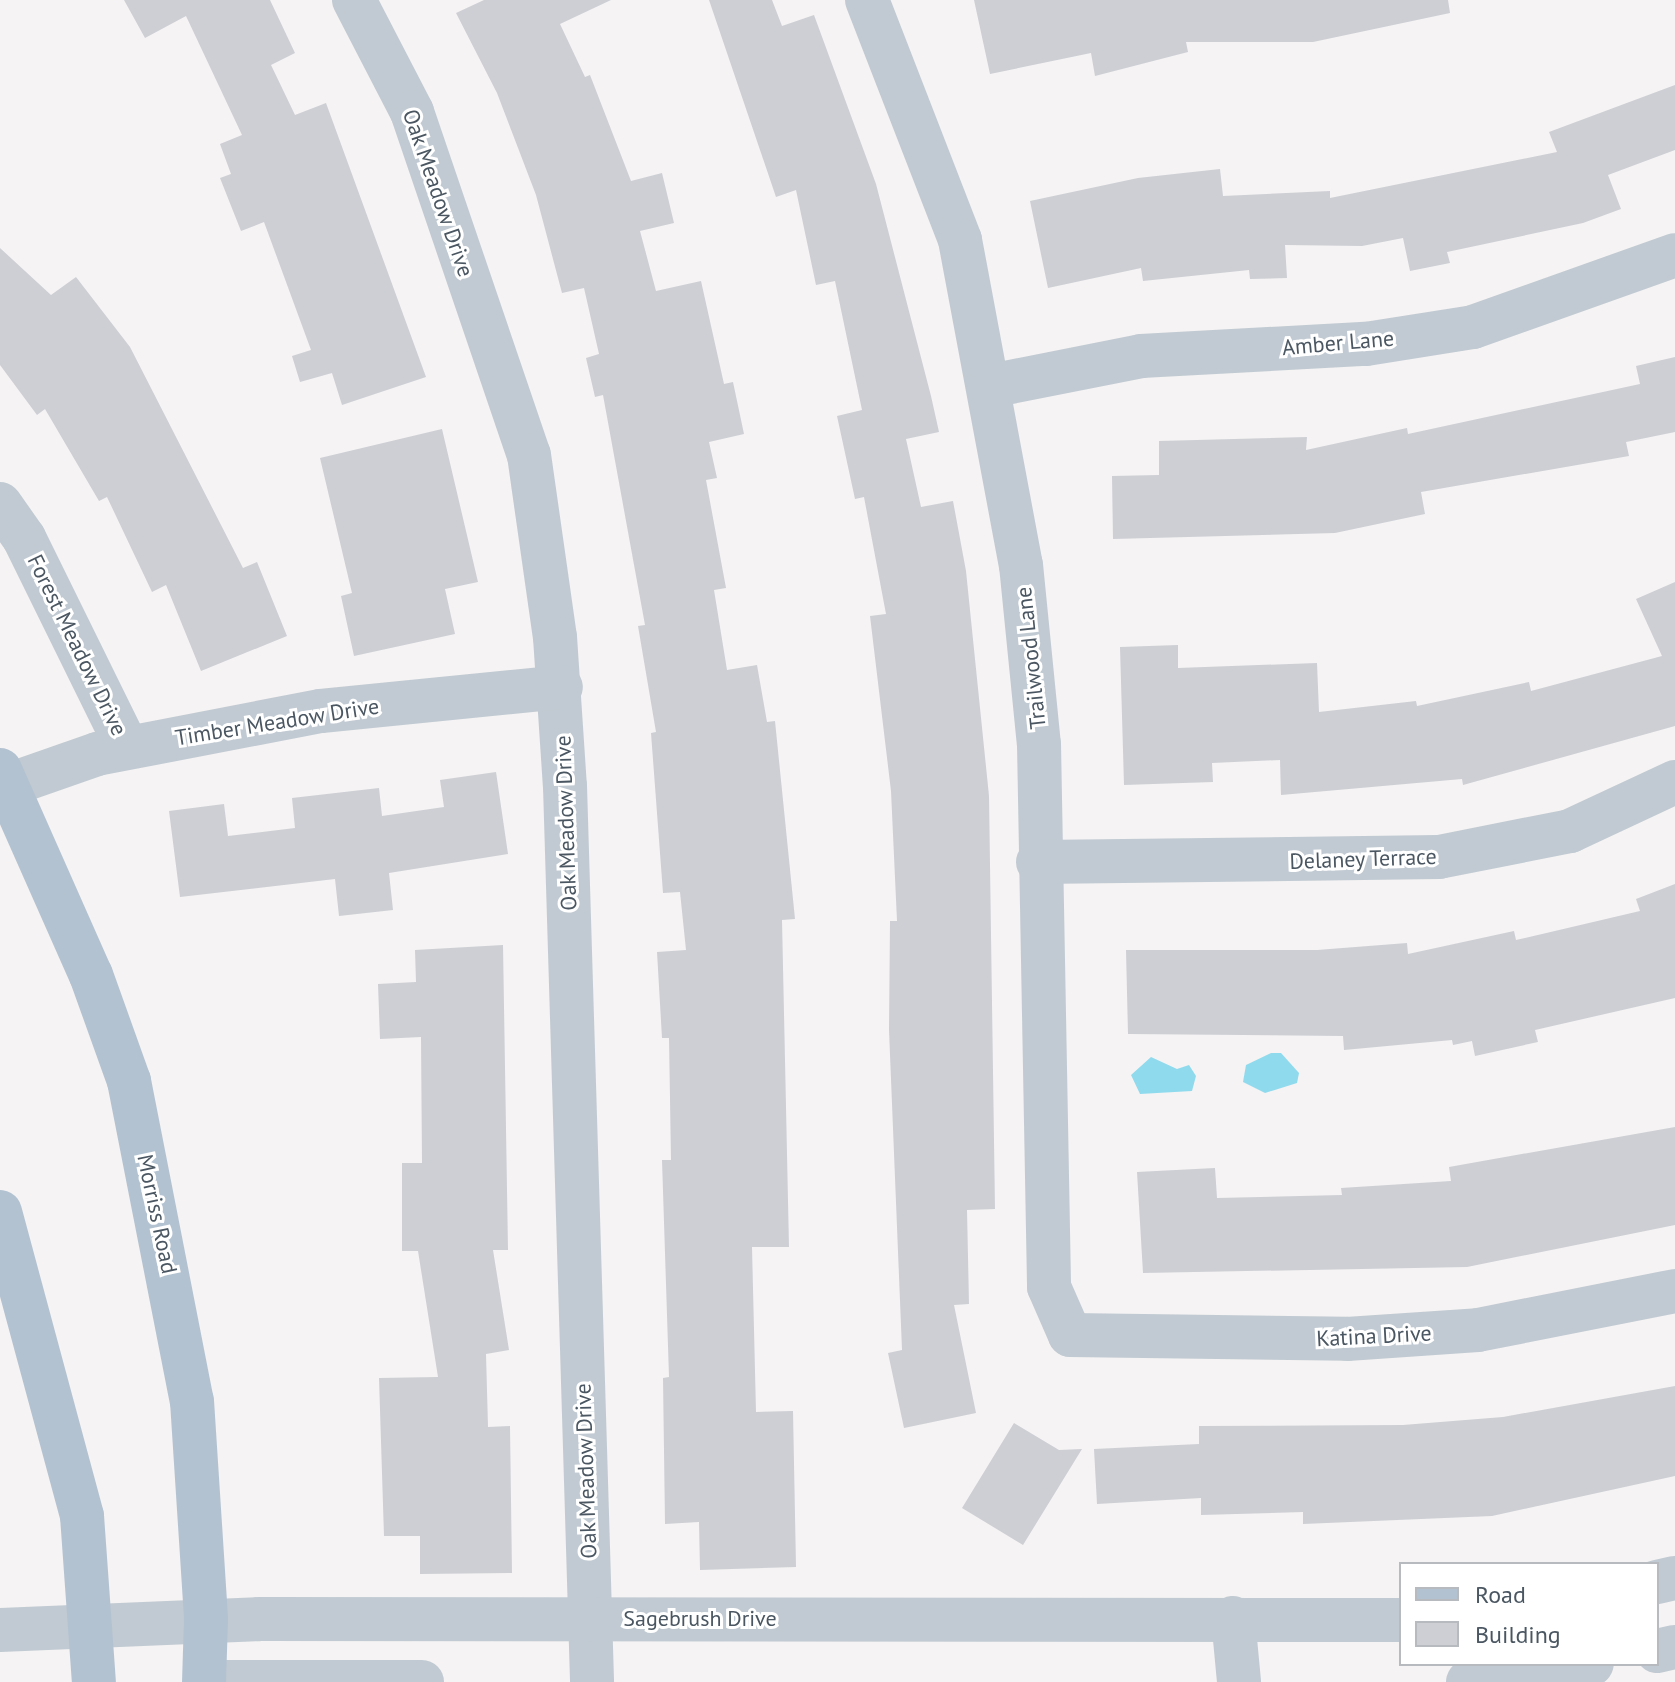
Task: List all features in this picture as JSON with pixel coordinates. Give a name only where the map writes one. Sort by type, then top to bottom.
[{"type":"main road","name":"Morriss Road","points":[[3,781],[129,1081],[192,1401],[206,1619],[204,1682]]},
{"type":"main road","points":[[0,1212],[82,1516],[94,1682]]},
{"type":"street","name":"Oak Meadow Drive","points":[[354,0],[412,112],[529,455],[561,687],[592,1682]]},
{"type":"street","name":"Trailwood Lane","points":[[867,0],[960,240],[990,386],[1035,675],[1049,1287],[1070,1335]]},
{"type":"street","name":"Amber Lane","points":[[990,386],[1141,356],[1366,344],[1473,327],[1675,255]]},
{"type":"street","name":"Forest Meadow Drive","points":[[0,504],[24,538],[127,747]]},
{"type":"street","name":"Timber Meadow Drive","points":[[3,781],[127,747],[321,711],[561,687]]},
{"type":"street","name":"Delaney Terrace","points":[[1038,862],[1439,857],[1570,831],[1675,782]]},
{"type":"street","name":"Katina Drive","points":[[1070,1335],[1347,1339],[1478,1330],[1675,1291]]},
{"type":"street","points":[[1233,1618],[1239,1682]]},
{"type":"street","name":"Sagebrush Drive","points":[[0,1630],[206,1619],[1399,1620]]},
{"type":"street","points":[[1468,1682],[1578,1666]]},
{"type":"street","points":[[222,1682],[422,1682]]},
{"type":"water","points":[[1271,1053],[1281,1053],[1299,1073],[1297,1083],[1265,1093],[1243,1082],[1246,1065]]},
{"type":"water","points":[[1151,1057],[1177,1069],[1189,1065],[1196,1076],[1192,1091],[1140,1094],[1131,1075]]},
{"type":"building","points":[[124,0],[270,0],[295,53],[271,65],[295,115],[326,103],[426,377],[342,405],[332,373],[300,382],[292,356],[311,350],[264,222],[241,231],[220,178],[231,174],[220,144],[242,135],[186,16],[145,38]]},
{"type":"building","points":[[484,0],[611,0],[560,24],[585,77],[590,75],[631,181],[662,173],[674,223],[640,231],[656,291],[701,281],[724,384],[733,382],[744,434],[709,442],[717,478],[706,480],[726,588],[714,590],[727,670],[757,665],[767,722],[775,721],[795,919],[782,920],[789,1247],[752,1247],[756,1412],[793,1411],[796,1567],[700,1570],[699,1522],[665,1524],[663,1378],[669,1377],[662,1160],[671,1160],[669,1038],[662,1038],[657,952],[686,950],[680,892],[663,893],[651,733],[656,732],[638,626],[645,625],[603,395],[595,397],[586,358],[599,354],[584,288],[562,293],[536,195],[497,93],[456,13]]},
{"type":"building","points":[[709,0],[772,0],[782,26],[814,15],[876,184],[939,432],[906,439],[921,507],[953,501],[966,571],[989,796],[995,1209],[967,1210],[969,1304],[954,1305],[976,1413],[904,1428],[888,1353],[902,1350],[889,1030],[890,921],[897,921],[891,791],[870,616],[886,614],[864,497],[855,499],[837,416],[862,410],[835,281],[816,285],[796,190],[776,197]]},
{"type":"building","points":[[974,0],[1448,0],[1450,13],[1313,42],[1186,42],[1188,52],[1095,76],[1091,53],[990,74]]},
{"type":"building","points":[[1675,85],[1675,150],[1608,175],[1621,209],[1583,223],[1447,252],[1450,263],[1410,271],[1403,238],[1362,246],[1285,245],[1287,278],[1250,279],[1249,270],[1143,281],[1141,268],[1048,288],[1030,201],[1138,178],[1220,169],[1223,196],[1330,191],[1330,198],[1557,152],[1549,132]]},
{"type":"building","points":[[0,248],[51,295],[76,277],[130,347],[243,568],[257,562],[287,636],[201,671],[166,585],[152,592],[107,497],[99,501],[45,409],[37,415],[0,365]]},
{"type":"building","points":[[1675,357],[1675,432],[1626,442],[1629,456],[1421,492],[1425,514],[1335,533],[1113,539],[1112,476],[1159,475],[1159,441],[1307,437],[1306,450],[1407,428],[1408,434],[1640,384],[1636,366]]},
{"type":"building","points":[[442,429],[478,582],[445,589],[455,634],[354,656],[341,596],[352,593],[320,458]]},
{"type":"building","points":[[1675,582],[1675,726],[1463,785],[1462,779],[1281,795],[1280,760],[1212,763],[1213,782],[1124,785],[1120,647],[1178,645],[1178,668],[1317,663],[1319,712],[1416,701],[1417,706],[1529,682],[1531,691],[1662,656],[1636,599]]},
{"type":"building","points":[[496,772],[508,854],[389,873],[393,910],[339,916],[335,879],[180,897],[169,811],[224,804],[228,836],[295,828],[292,798],[379,788],[382,816],[444,807],[440,780]]},
{"type":"building","points":[[1675,884],[1675,998],[1535,1030],[1538,1042],[1475,1056],[1472,1041],[1453,1045],[1452,1040],[1344,1050],[1343,1036],[1128,1034],[1126,950],[1317,950],[1407,943],[1408,954],[1514,931],[1516,940],[1640,911],[1636,899]]},
{"type":"building","points":[[503,945],[508,1250],[493,1250],[509,1350],[486,1354],[488,1427],[510,1426],[512,1573],[420,1574],[420,1536],[384,1536],[379,1378],[438,1377],[418,1251],[402,1251],[402,1163],[422,1163],[421,1037],[380,1039],[378,984],[416,982],[415,950]]},
{"type":"building","points":[[1675,1127],[1675,1225],[1467,1267],[1143,1273],[1137,1172],[1215,1168],[1217,1198],[1342,1195],[1341,1188],[1451,1181],[1449,1167]]},
{"type":"building","points":[[1675,1386],[1675,1476],[1492,1516],[1303,1524],[1303,1512],[1201,1515],[1201,1498],[1097,1504],[1094,1449],[1199,1444],[1199,1426],[1403,1425],[1503,1417]]},
{"type":"building","points":[[1014,1423],[1059,1450],[1082,1449],[1023,1545],[962,1508]]}]
